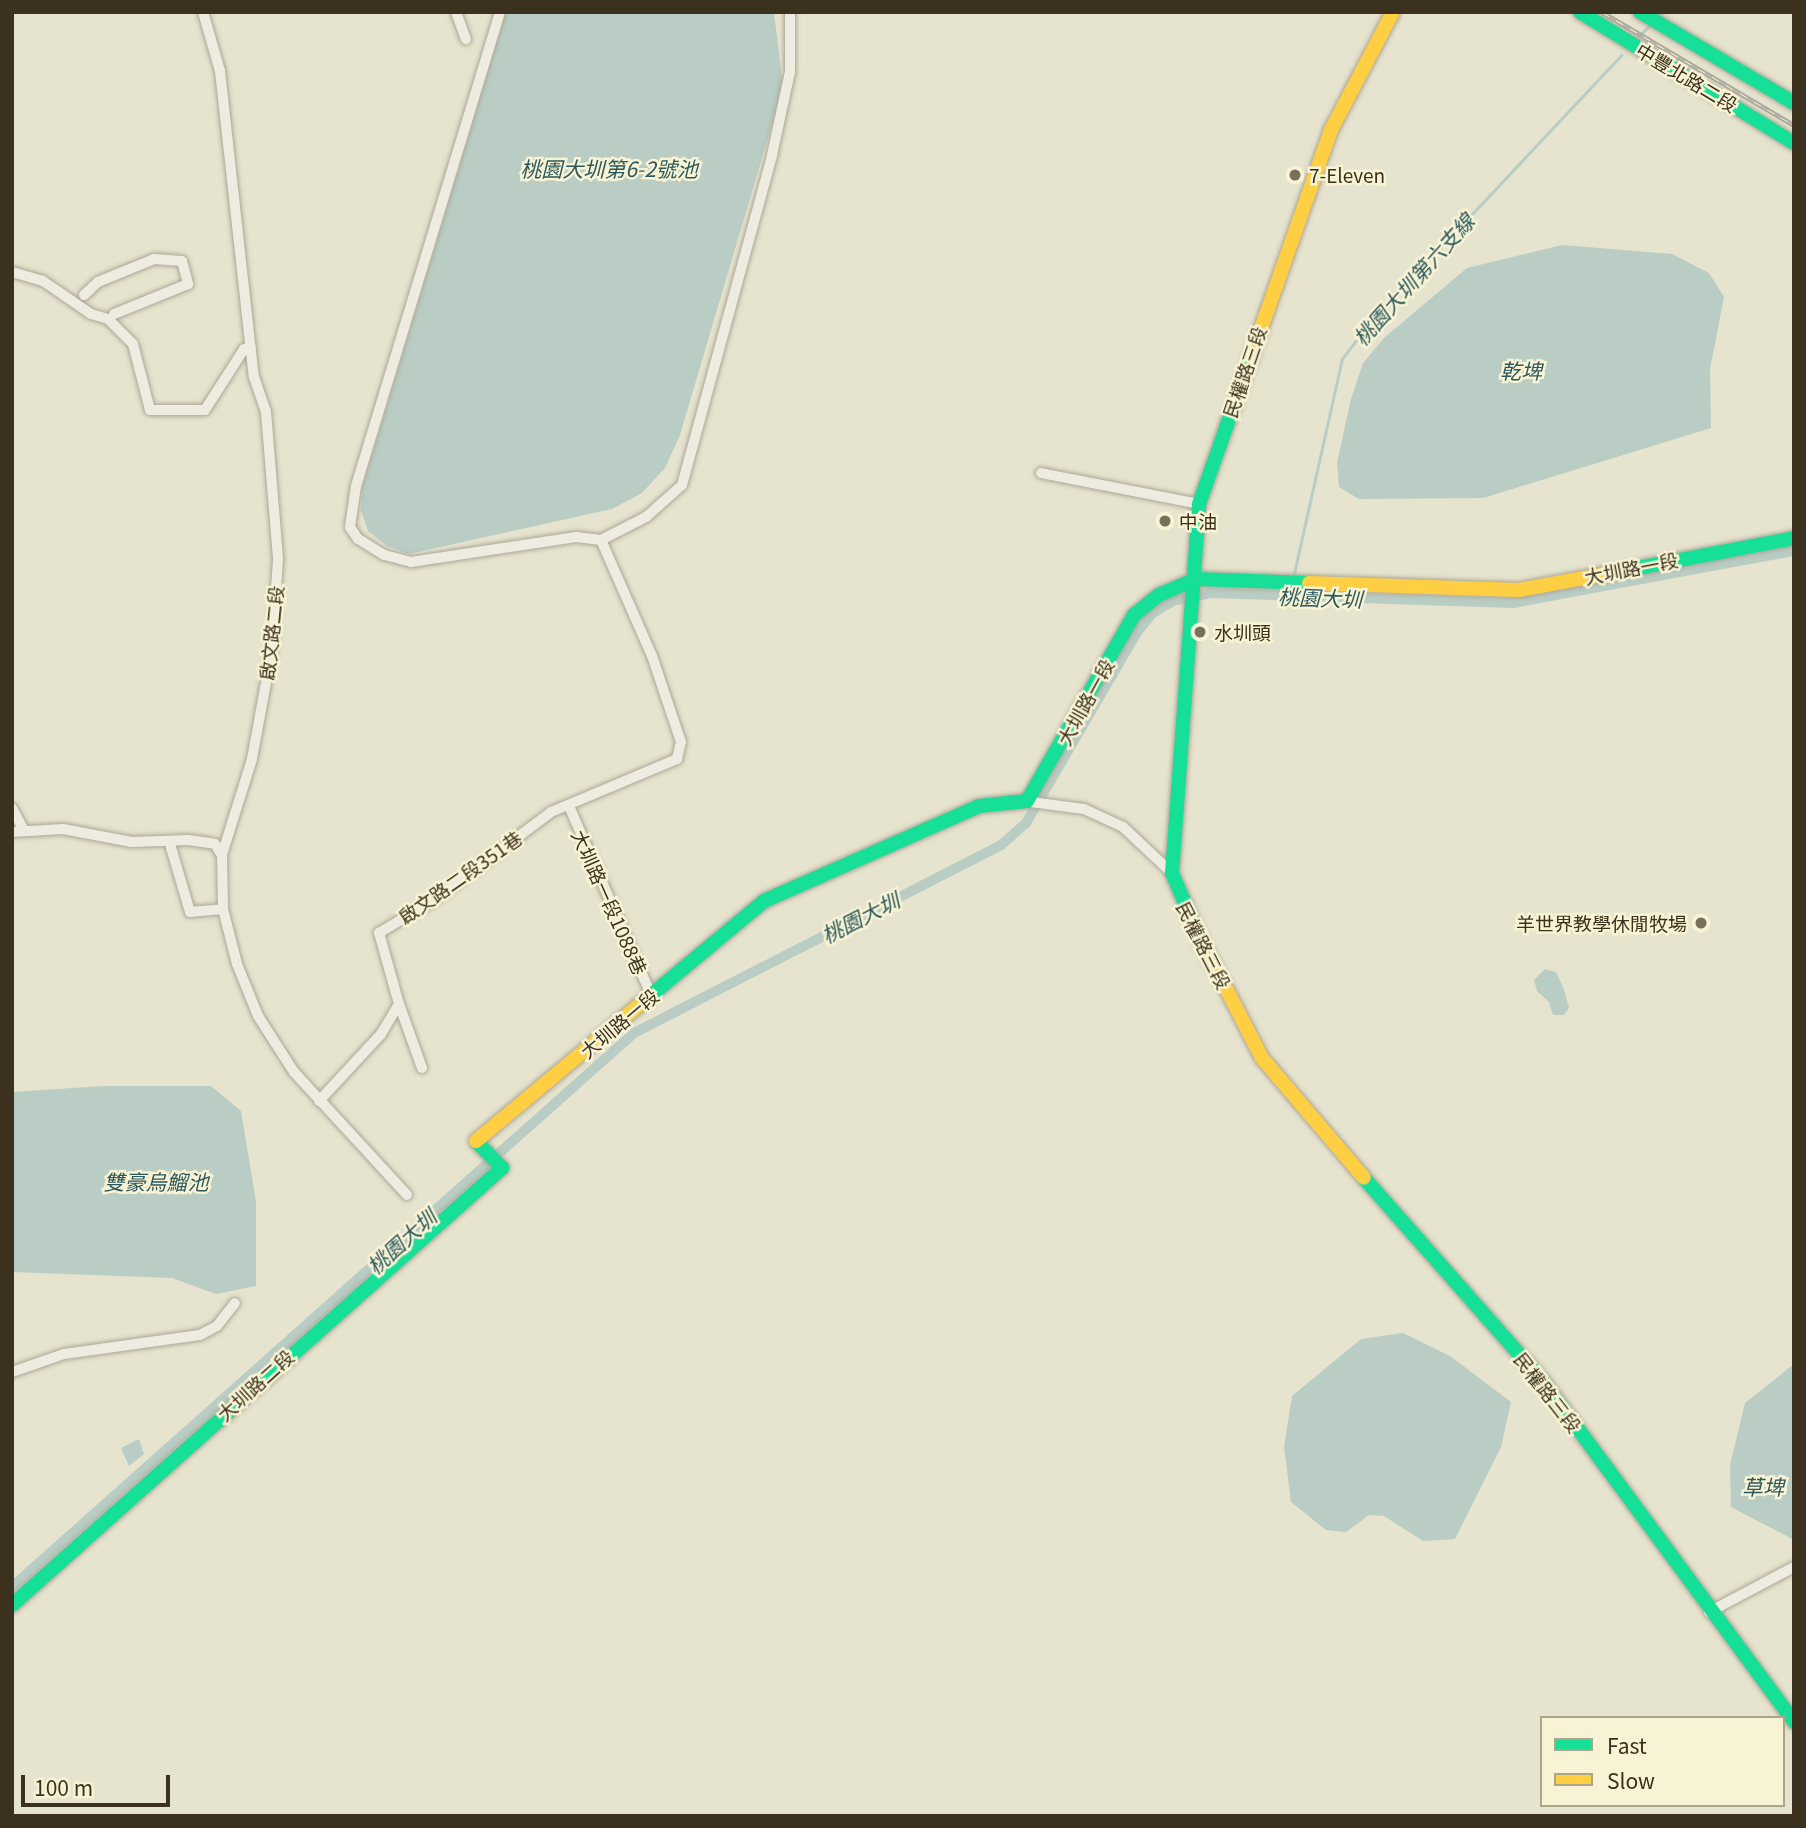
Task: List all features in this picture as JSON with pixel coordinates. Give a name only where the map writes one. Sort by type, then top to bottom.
[{"type":"street","name":"啟文路二段","points":[[203,12],[220,71],[254,377],[267,412],[278,559],[272,650],[254,745],[222,855],[223,909],[237,964],[258,1016],[294,1072],[407,1195]]},
{"type":"street","points":[[456,12],[466,39]]},
{"type":"street","points":[[500,12],[356,485],[350,527],[358,539],[384,555],[411,562],[576,537],[601,540],[646,517],[682,485],[772,155],[790,72],[790,12]]},
{"type":"street","name":"民權路三段","points":[[1393,12],[1331,130],[1199,504],[1196,579],[1172,873],[1179,897],[1250,1033],[1283,1087],[1542,1380],[1709,1612],[1794,1722]]},
{"type":"street","name":"中豐北路二段","points":[[1580,12],[1794,143]]},
{"type":"street","name":"中豐北路二段","points":[[1640,12],[1794,103]]},
{"type":"street","points":[[84,295],[99,282],[154,259],[182,261],[188,284],[114,314]]},
{"type":"street","points":[[12,272],[43,281],[91,314],[108,319],[134,344],[150,410],[205,410],[244,349],[251,347]]},
{"type":"street","points":[[1041,474],[1199,504]]},
{"type":"street","name":"大圳路一段","points":[[502,1168],[475,1142],[764,901],[979,806],[1035,802],[1134,615],[1159,595],[1196,579],[1519,590],[1794,538]]},
{"type":"street","points":[[569,806],[677,759],[681,741],[652,656],[601,540]]},
{"type":"street","points":[[1035,802],[1084,809],[1123,827],[1172,873]]},
{"type":"street","name":"大圳路一段1088巷","points":[[569,806],[652,997]]},
{"type":"street","name":"啟文路二段351巷","points":[[399,1004],[379,933],[434,900],[551,812],[569,806]]},
{"type":"street","points":[[12,808],[18,830],[170,844],[188,840],[215,844],[222,855]]},
{"type":"street","points":[[170,844],[190,912],[223,909]]},
{"type":"street","points":[[399,1004],[422,1068]]},
{"type":"street","points":[[320,1101],[381,1034],[399,1004]]},
{"type":"street","name":"大圳路二段","points":[[12,1605],[502,1168]]},
{"type":"street","points":[[12,1372],[64,1354],[200,1335],[217,1326],[234,1303]]},
{"type":"street","points":[[1709,1612],[1794,1567]]},
{"type":"water","name":"桃園大圳第6-2號池","points":[[506,12],[774,12],[783,87],[680,435],[665,468],[642,493],[612,509],[409,554],[387,546],[368,531],[361,511],[362,488]]},
{"type":"water","name":"乾埤","points":[[1562,245],[1672,254],[1709,273],[1724,297],[1710,369],[1711,428],[1483,498],[1359,499],[1339,487],[1337,463],[1351,399],[1363,363],[1385,337],[1467,268]]},
{"type":"water","points":[[1545,969],[1556,972],[1564,990],[1569,1008],[1564,1015],[1553,1015],[1549,1002],[1537,991],[1534,980]]},
{"type":"water","name":"雙豪烏鰡池","points":[[103,1086],[211,1086],[241,1111],[256,1201],[256,1286],[216,1294],[172,1278],[12,1272],[12,1092]]},
{"type":"water","points":[[1403,1333],[1450,1356],[1511,1402],[1501,1447],[1455,1539],[1423,1541],[1384,1516],[1369,1515],[1346,1532],[1326,1530],[1291,1502],[1284,1447],[1292,1396],[1361,1339]]},
{"type":"water","name":"草埤","points":[[1794,1364],[1794,1540],[1731,1507],[1730,1465],[1745,1403]]},
{"type":"water","points":[[139,1439],[144,1454],[129,1466],[121,1448]]},
{"type":"waterway","name":"桃園大圳第六支線","points":[[1638,37],[1648,27]]},
{"type":"waterway","name":"桃園大圳第六支線","points":[[1293,578],[1342,359],[1365,328],[1621,55]]},
{"type":"waterway","name":"桃園大圳","points":[[12,1587],[634,1033],[1001,845],[1026,823],[1137,632],[1153,613],[1175,600],[1212,593],[1513,603],[1794,551]]},
{"type":"railway","points":[[1602,12],[1794,125]]},
{"type":"traffic: fast","points":[[1580,12],[1794,143]]},
{"type":"traffic: fast","points":[[1640,12],[1794,103]]},
{"type":"traffic: fast","points":[[1199,936],[1172,873],[1199,504],[1251,357]]},
{"type":"traffic: fast","points":[[1632,569],[1794,538]]},
{"type":"traffic: fast","points":[[638,1006],[764,901],[979,806],[1027,801],[1134,615],[1159,595],[1196,579],[1309,583]]},
{"type":"traffic: fast","points":[[12,1605],[502,1168],[476,1141]]},
{"type":"traffic: fast","points":[[1364,1178],[1542,1380],[1794,1722]]},
{"type":"traffic: slow","points":[[1251,357],[1331,130],[1393,12]]},
{"type":"traffic: slow","points":[[1309,583],[1519,590],[1632,569]]},
{"type":"traffic: slow","points":[[1199,936],[1262,1058],[1364,1178]]},
{"type":"traffic: slow","points":[[476,1141],[638,1006]]},
{"type":"place","name":"7-Eleven","points":[[1295,175]]},
{"type":"place","name":"中油","points":[[1165,521]]},
{"type":"place","name":"水圳頭","points":[[1200,632]]},
{"type":"place","name":"羊世界教學休閒牧場","points":[[1701,923]]}]
